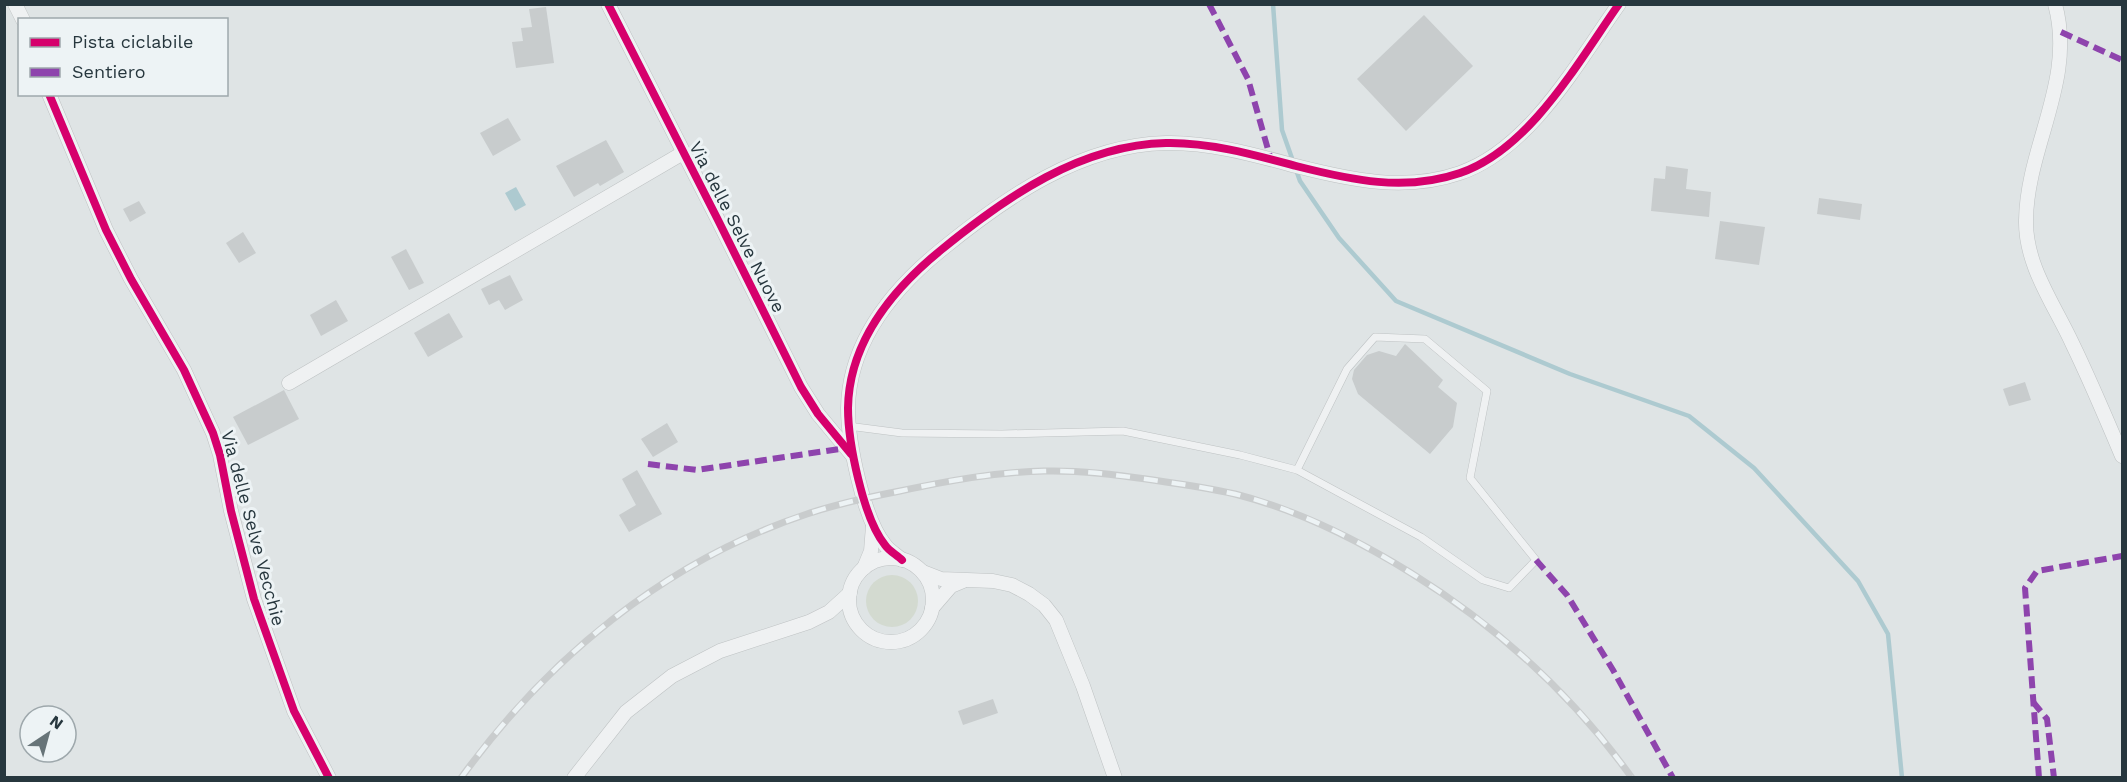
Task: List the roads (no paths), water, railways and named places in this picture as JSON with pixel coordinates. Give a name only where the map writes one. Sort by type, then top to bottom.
[{"type":"street","points":[[15,4],[22,18]]},
{"type":"street","name":"Via delle Selve Nuove","points":[[608,4],[801,387],[818,414],[852,455]]},
{"type":"street","points":[[902,560],[885,546],[873,526],[852,455],[848,426],[849,391],[856,362],[888,301],[922,265],[980,218],[1049,176],[1082,161],[1138,146],[1165,143],[1191,144],[1363,182],[1399,183],[1446,177],[1478,166],[1507,147],[1538,116],[1620,4]]},
{"type":"street","points":[[2055,4],[2061,32],[2061,58],[2031,182],[2026,211],[2026,235],[2040,279],[2073,343],[2122,456]]},
{"type":"street","name":"Via delle Selve Vecchie","points":[[50,96],[106,230],[127,272],[184,370],[213,434],[254,599],[294,711],[329,777]]},
{"type":"street","name":"Via delle Selve Nuove","points":[[289,383],[683,153]]},
{"type":"street","points":[[873,526],[871,551],[850,593],[853,617],[868,635],[890,642],[902,641],[912,636],[922,629],[933,608],[951,586],[963,581]]},
{"type":"street","points":[[864,568],[876,561],[889,558],[902,560],[941,579],[993,581],[1012,585],[1044,605],[1056,620],[1089,699],[1115,777]]},
{"type":"street","points":[[923,572],[932,589],[933,608]]},
{"type":"street","points":[[574,777],[626,712],[672,676],[720,651],[809,622],[830,612],[850,593]]},
{"type":"street","points":[[809,622],[853,617]]},
{"type":"lane","points":[[848,426],[902,433],[1002,434],[1123,431],[1240,455],[1297,470],[1421,537],[1483,580],[1509,588],[1536,560],[1470,478],[1487,391],[1425,339],[1375,337],[1347,369],[1297,470]]},
{"type":"water","points":[[516,187],[526,205],[515,211],[505,193]]},
{"type":"waterway","points":[[1273,4],[1282,130],[1300,181],[1339,238],[1396,301],[1570,374],[1689,416],[1754,468],[1858,581],[1888,634],[1902,778]]},
{"type":"railway","points":[[461,778],[531,693],[571,655],[613,619],[658,587],[705,558],[755,534],[807,514],[853,501],[971,478],[1007,473],[1058,471],[1126,476],[1235,494],[1304,517],[1369,549],[1443,594],[1474,616],[1532,664],[1584,718],[1632,778]]}]
